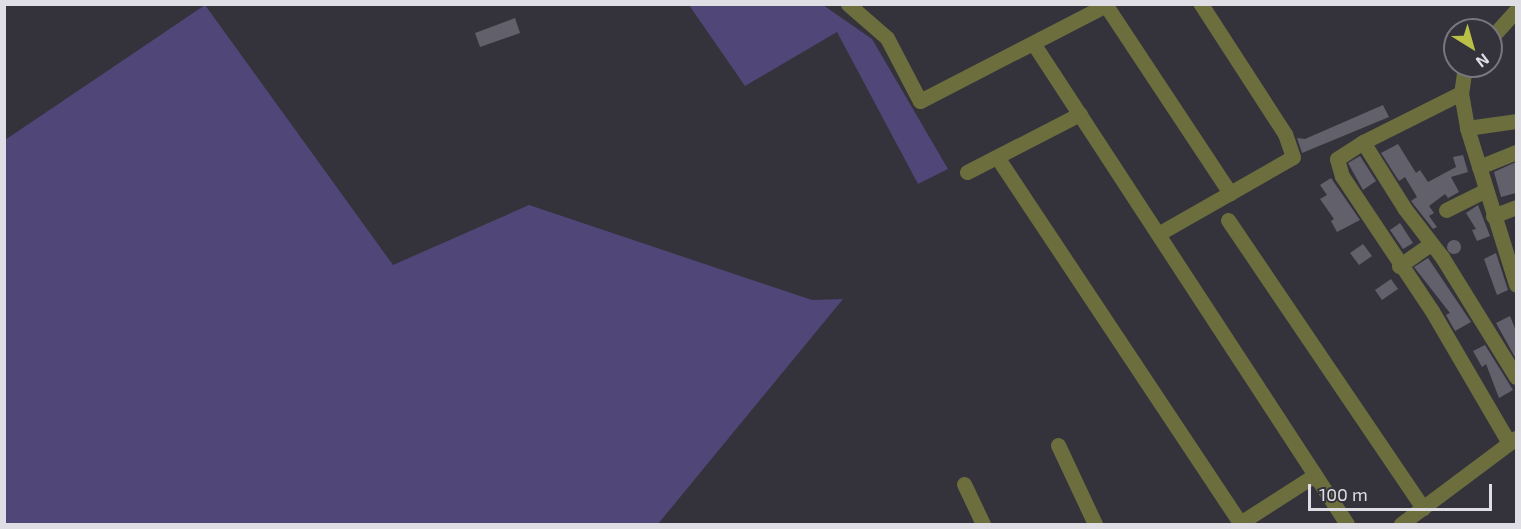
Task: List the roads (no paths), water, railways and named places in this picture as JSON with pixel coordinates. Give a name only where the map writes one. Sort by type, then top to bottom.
[{"type":"street","points":[[848,4],[887,38],[920,101],[1106,5],[1230,193]]},
{"type":"street","points":[[1158,234],[1293,157],[1285,134],[1201,4]]},
{"type":"street","points":[[1503,25],[1516,10]]},
{"type":"street","points":[[1033,43],[1347,525]]},
{"type":"street","points":[[1463,78],[1461,93],[1467,128],[1516,284]]},
{"type":"street","points":[[1401,525],[1513,440],[1432,311],[1399,266],[1338,167],[1340,155],[1461,93]]},
{"type":"street","points":[[967,172],[1080,114]]},
{"type":"street","points":[[1467,128],[1516,121]]},
{"type":"street","points":[[1363,142],[1516,377]]},
{"type":"street","points":[[1479,167],[1516,152]]},
{"type":"street","points":[[997,157],[1240,523],[1315,475]]},
{"type":"street","points":[[1446,210],[1486,190]]},
{"type":"street","points":[[1493,216],[1516,207]]},
{"type":"street","points":[[1228,220],[1423,508]]},
{"type":"street","points":[[1399,266],[1431,244]]},
{"type":"street","points":[[1058,446],[1095,525]]},
{"type":"street","points":[[964,484],[983,525]]}]
